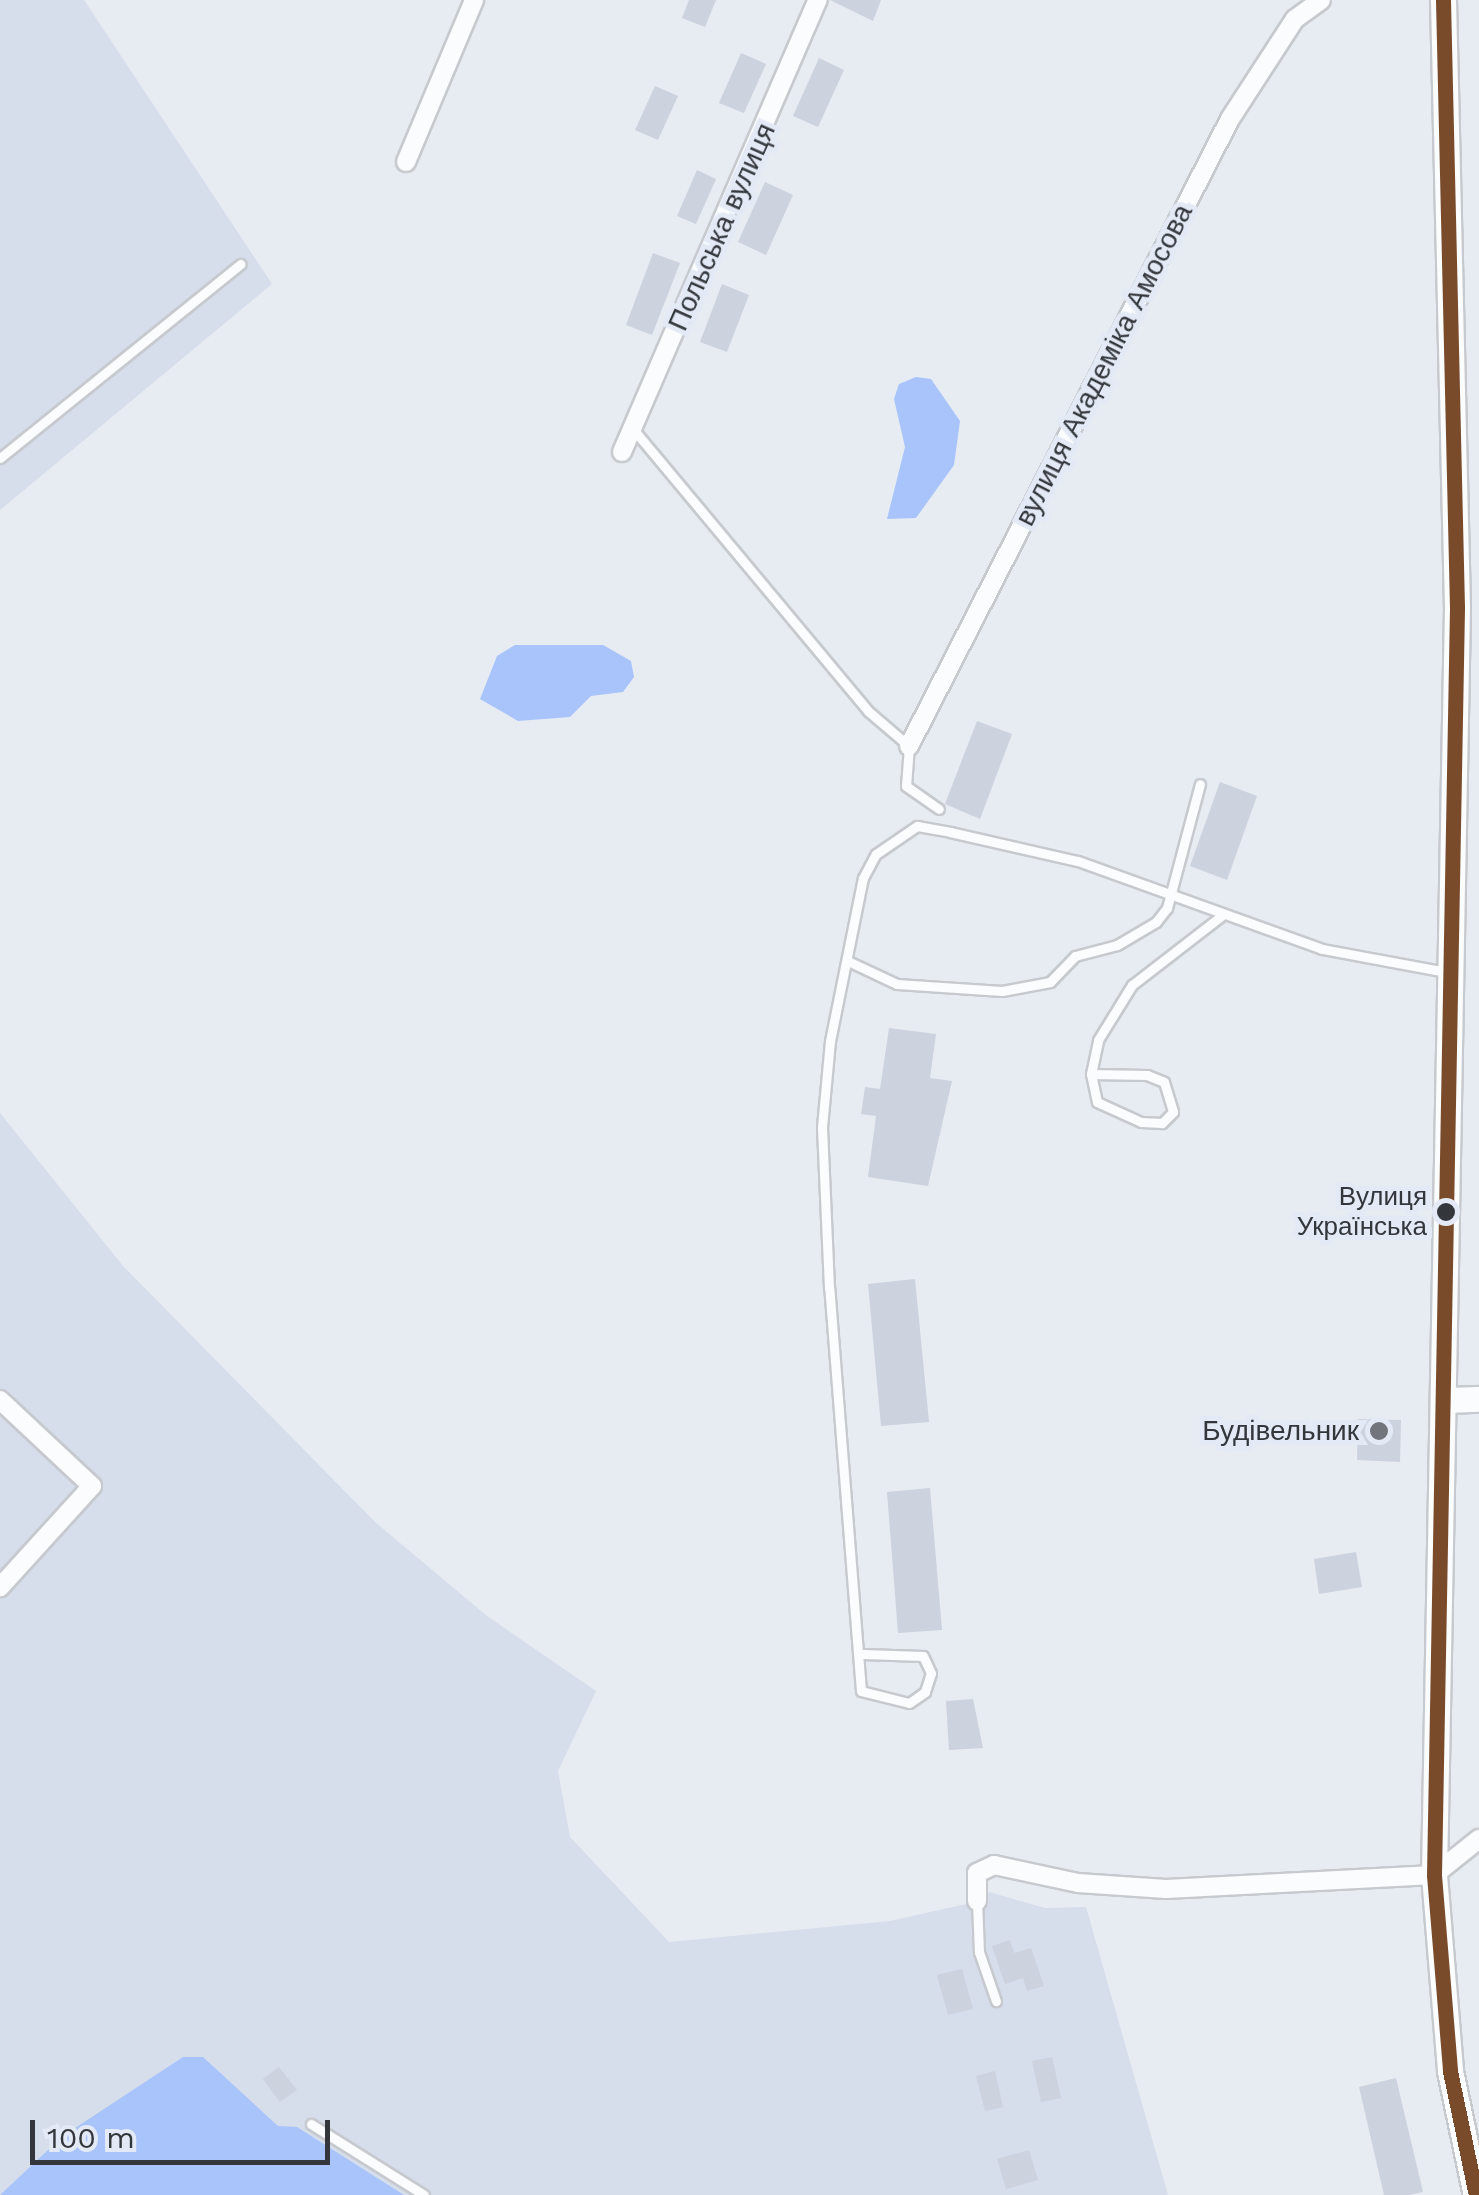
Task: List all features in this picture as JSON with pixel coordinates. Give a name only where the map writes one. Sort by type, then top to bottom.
[{"type":"main road","points":[[1444,0],[1457,608],[1434,1875],[1450,2071],[1476,2195]]},
{"type":"main road","points":[[1445,1400],[1479,1399]]},
{"type":"street","points":[[406,162],[474,0]]},
{"type":"street","name":"Польська вулиця","points":[[622,452],[818,0]]},
{"type":"street","name":"вулиця Академіка Амосова","points":[[909,746],[1230,119],[1295,19],[1321,0]]},
{"type":"street","points":[[0,1400],[92,1486],[1,1585]]},
{"type":"street","points":[[978,1901],[977,1874],[994,1865],[1078,1883],[1166,1890],[1434,1875],[1479,1839]]},
{"type":"lane","points":[[0,458],[240,264]]},
{"type":"lane","points":[[634,430],[868,711],[909,746],[906,786],[939,809]]},
{"type":"lane","points":[[850,962],[897,984],[1028,990],[1050,982],[1075,956],[1116,945],[1156,922],[1172,893],[1200,784]]},
{"type":"lane","points":[[862,1654],[923,1656],[931,1673],[925,1692],[910,1704],[872,1699],[861,1691],[862,1654],[844,1516],[822,1128],[830,1041],[850,962],[862,878],[876,854],[917,826],[1078,861],[1348,956],[1450,972]]},
{"type":"lane","points":[[1092,1074],[1148,1075],[1164,1082],[1173,1112],[1162,1123],[1117,1115],[1097,1102],[1092,1074],[1098,1040],[1132,985],[1224,914]]},
{"type":"lane","points":[[978,1901],[980,1952],[996,2000]]},
{"type":"lane","points":[[311,2124],[424,2195]]},
{"type":"shaded area","points":[[0,0],[84,0],[272,284],[0,510]]},
{"type":"shaded area","points":[[0,1113],[123,1266],[375,1522],[487,1616],[596,1691],[558,1771],[570,1837],[669,1942],[890,1921],[984,1900],[989,1892],[1045,1908],[1086,1907],[1168,2195],[0,2195]]},
{"type":"water","points":[[916,377],[931,379],[960,421],[954,465],[916,518],[887,519],[905,447],[894,399],[899,384]]},
{"type":"water","points":[[515,645],[603,645],[631,661],[634,677],[623,692],[591,696],[570,717],[518,721],[480,699],[497,656]]},
{"type":"water","points":[[183,2057],[203,2057],[278,2126],[297,2127],[404,2195],[0,2195],[63,2136]]},
{"type":"building","points":[[689,0],[716,0],[705,27],[682,18]]},
{"type":"building","points":[[830,0],[881,0],[873,21]]},
{"type":"building","points":[[741,53],[766,64],[744,113],[719,103]]},
{"type":"building","points":[[819,58],[844,70],[818,127],[793,116]]},
{"type":"building","points":[[655,86],[678,96],[658,140],[635,130]]},
{"type":"building","points":[[697,170],[716,179],[696,224],[677,216]]},
{"type":"building","points":[[765,182],[793,195],[766,255],[738,242]]},
{"type":"building","points":[[653,253],[680,263],[652,335],[626,325]]},
{"type":"building","points":[[722,284],[749,295],[727,352],[700,342]]},
{"type":"building","points":[[977,721],[1012,734],[980,819],[945,804]]},
{"type":"building","points":[[1220,782],[1257,796],[1227,880],[1190,866]]},
{"type":"building","points":[[889,1028],[936,1034],[930,1078],[952,1081],[928,1186],[868,1177],[876,1116],[861,1114],[865,1087],[880,1089]]},
{"type":"building","points":[[915,1279],[929,1422],[881,1426],[868,1284]]},
{"type":"building","name":"Будівельник","points":[[1358,1419],[1401,1420],[1400,1462],[1357,1460]]},
{"type":"building","points":[[930,1488],[942,1630],[898,1633],[887,1492]]},
{"type":"building","points":[[1356,1552],[1362,1587],[1319,1594],[1314,1559]]},
{"type":"building","points":[[973,1699],[983,1748],[949,1750],[946,1701]]},
{"type":"building","points":[[1010,1940],[1014,1953],[1031,1948],[1044,1986],[1027,1991],[1023,1978],[1005,1984],[992,1946]]},
{"type":"building","points":[[962,1969],[973,2009],[948,2015],[937,1975]]},
{"type":"building","points":[[1052,2057],[1061,2098],[1041,2102],[1032,2061]]},
{"type":"building","points":[[279,2067],[297,2090],[280,2102],[263,2079]]},
{"type":"building","points":[[995,2071],[1003,2107],[985,2111],[976,2076]]},
{"type":"building","points":[[1396,2078],[1423,2192],[1409,2195],[1384,2195],[1359,2087]]},
{"type":"building","points":[[1029,2150],[1038,2180],[1006,2189],[997,2159]]},
{"type":"transit line","points":[[1443,0],[1457,608],[1434,1875],[1450,2071],[1476,2195]]},
{"type":"place","name":"Вулиця Українська","points":[[1446,1212]]},
{"type":"place","name":"Будівельник","points":[[1379,1431]]}]
